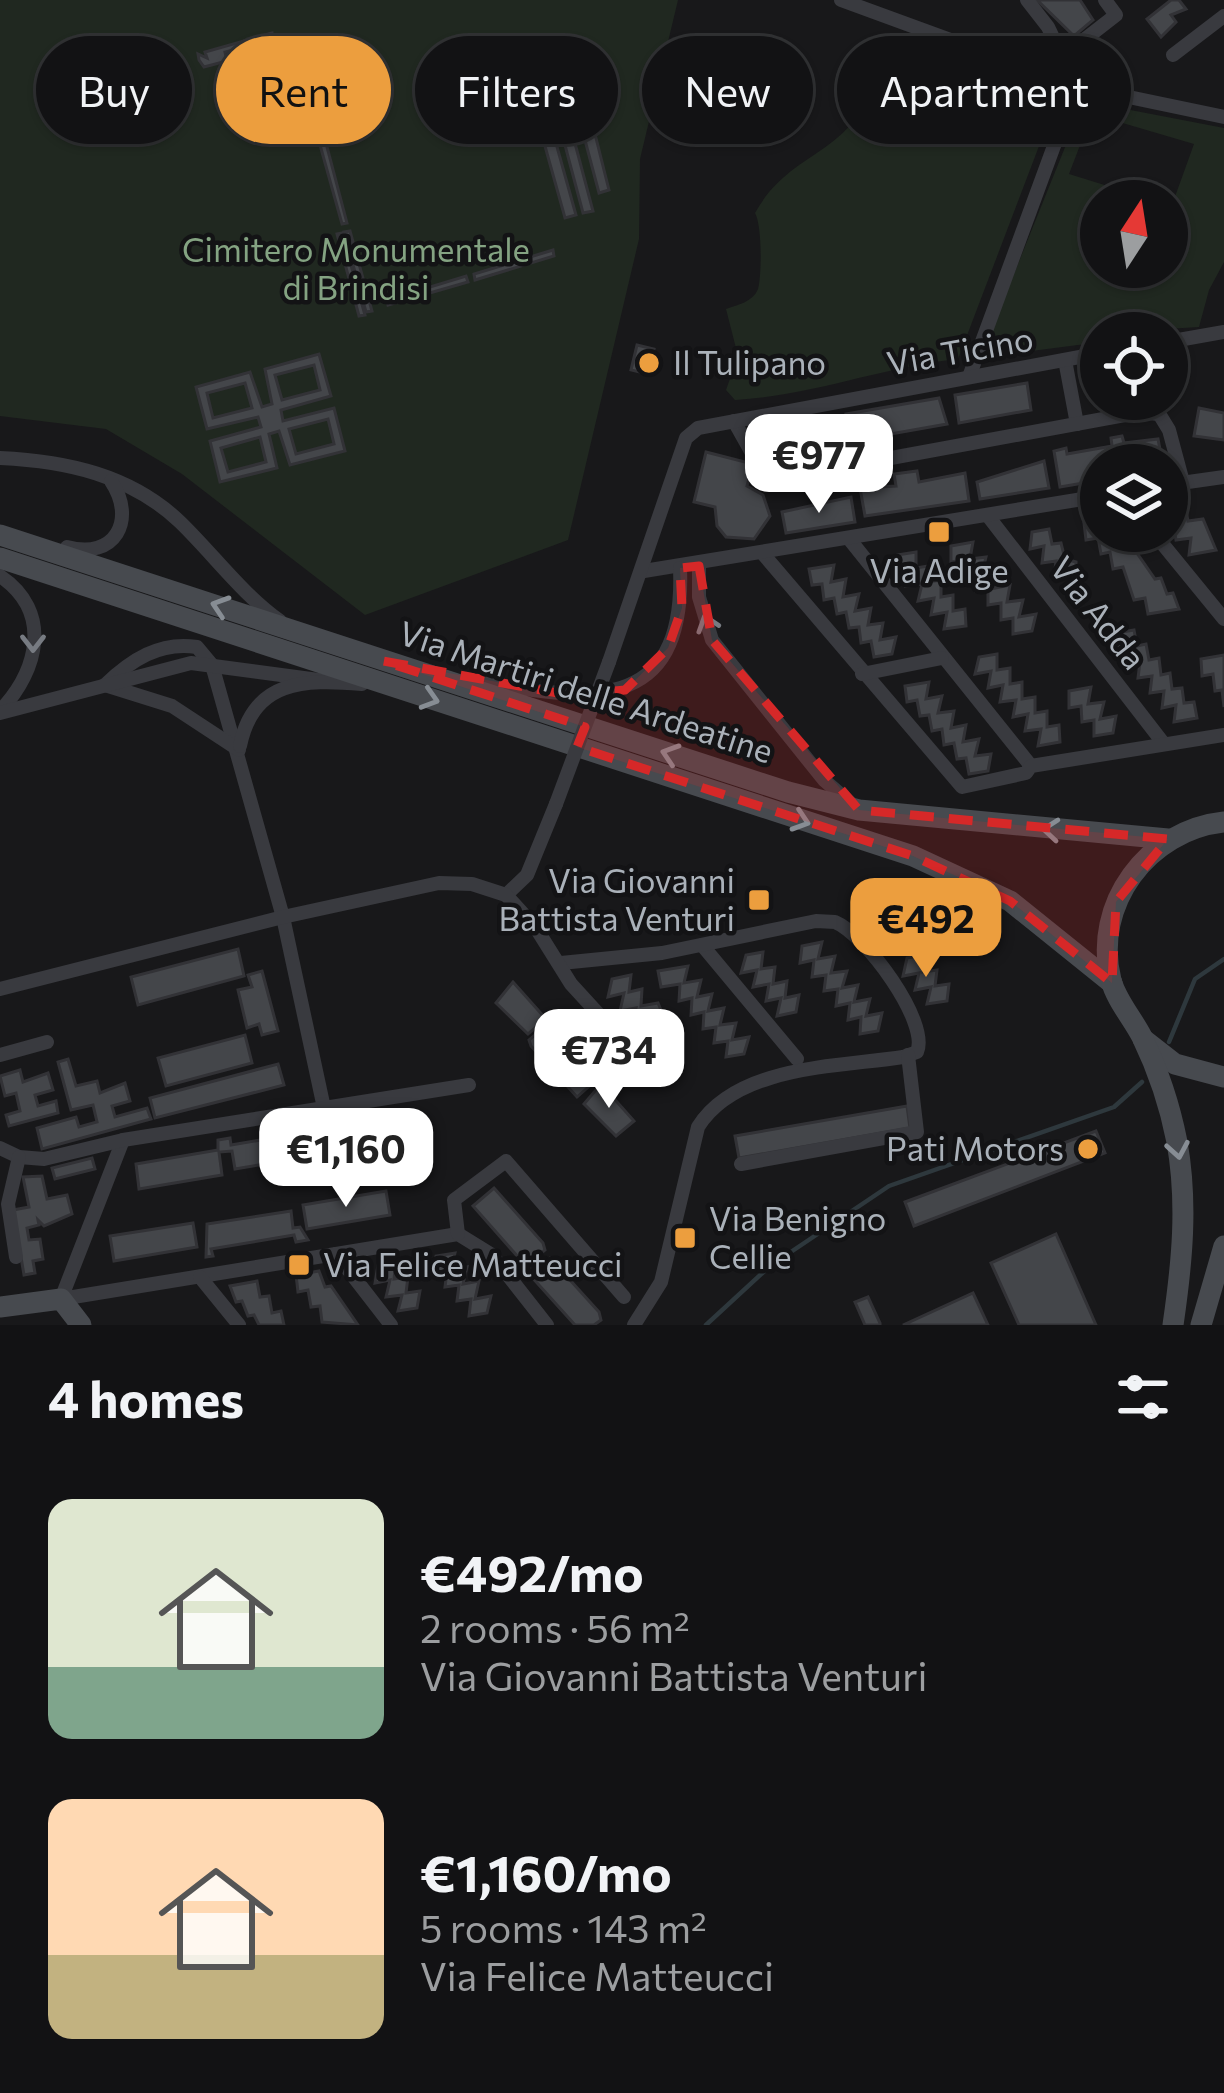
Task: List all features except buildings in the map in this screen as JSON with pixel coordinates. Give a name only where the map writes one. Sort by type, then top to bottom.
[{"type":"street","points":[[841,0],[939,36]]},
{"type":"street","points":[[1027,0],[1049,36]]},
{"type":"street","points":[[1089,36],[1116,15],[1105,0]]},
{"type":"street","points":[[1173,55],[1224,13],[1216,0]]},
{"type":"street","points":[[1131,98],[1224,117]]},
{"type":"street","points":[[969,377],[1055,144]]},
{"type":"street","points":[[1188,338],[1224,332]]},
{"type":"street","name":"Via Ticino","points":[[644,571],[686,438],[698,428],[1080,357]]},
{"type":"street","points":[[1065,360],[1076,424]]},
{"type":"street","points":[[734,421],[762,471],[777,478],[1098,420]]},
{"type":"street","points":[[0,458],[48,460],[108,477],[160,506],[267,611],[296,632]]},
{"type":"street","points":[[10,538],[83,551],[113,541],[124,507],[108,477]]},
{"type":"street","points":[[1188,481],[1224,477]]},
{"type":"street","points":[[506,895],[527,875],[644,571],[699,566],[1080,500]]},
{"type":"street","name":"Via Adda","points":[[988,516],[1164,744]]},
{"type":"street","name":"Via Martiri delle Ardeatine","points":[[10,538],[788,792],[859,810],[1168,839]]},
{"type":"street","points":[[850,540],[1031,766]]},
{"type":"street","points":[[1169,552],[1224,619]]},
{"type":"street","points":[[764,555],[962,787],[991,785],[1026,773],[1031,766],[1224,735]]},
{"type":"street","name":"Via Martiri delle Ardeatine","points":[[0,558],[913,856],[1010,902],[1112,983]]},
{"type":"street","points":[[699,566],[699,597],[712,640],[824,780],[859,810]]},
{"type":"street","points":[[383,661],[568,695],[625,691],[644,680],[668,648],[682,608],[680,568]]},
{"type":"street","points":[[0,576],[28,608],[36,648],[32,668],[0,712]]},
{"type":"street","points":[[862,674],[942,658]]},
{"type":"street","points":[[0,712],[167,667],[212,665],[382,684]]},
{"type":"street","points":[[212,665],[283,917],[324,1108]]},
{"type":"street","points":[[239,751],[247,713],[267,695],[326,681]]},
{"type":"street","points":[[104,685],[172,706],[239,751]]},
{"type":"street","points":[[1173,1325],[1184,1192],[1167,1100],[1143,1039],[1112,983],[1107,942],[1116,902],[1137,867],[1168,839],[1224,822]]},
{"type":"street","points":[[0,989],[283,917],[439,883],[472,884],[506,895],[561,963],[571,984],[635,1054],[663,1064]]},
{"type":"street","points":[[561,963],[835,922],[863,944],[917,1018],[917,1132],[741,1164]]},
{"type":"street","points":[[702,945],[797,1059]]},
{"type":"street","points":[[1143,1039],[1175,1064],[1224,1077]]},
{"type":"street","points":[[0,1055],[47,1042]]},
{"type":"street","points":[[634,1325],[661,1282],[698,1127],[706,1113],[721,1100],[772,1078],[914,1050]]},
{"type":"street","points":[[0,1148],[19,1157],[44,1159],[123,1141],[469,1085]]},
{"type":"street","points":[[61,1299],[123,1141]]},
{"type":"street","points":[[16,1257],[8,1204],[19,1157]]},
{"type":"street","points":[[458,1234],[454,1200],[506,1161],[624,1297]]},
{"type":"street","points":[[0,1307],[458,1234],[492,1255],[547,1325]]},
{"type":"street","points":[[1201,1325],[1224,1246]]},
{"type":"street","points":[[336,1254],[391,1325]]},
{"type":"street","points":[[200,1277],[239,1325]]},
{"type":"street","points":[[61,1299],[81,1325]]},
{"type":"highlighted area","points":[[699,566],[712,640],[859,810],[1168,839],[1116,902],[1112,983],[1010,901],[913,856],[577,747],[585,727],[383,661],[568,695],[625,690],[668,648],[682,608],[680,568]]},
{"type":"green space","name":"Cimitero Monumentale di Brindisi","points":[[0,0],[678,0],[669,36],[642,36],[639,239],[568,540],[365,615],[182,474],[106,429],[0,416]]},
{"type":"green space","points":[[1131,110],[1224,128],[1224,262],[1209,290],[1199,327],[1188,328],[1188,312],[1080,312],[1080,345],[994,356],[987,341],[1066,144],[1080,144],[1069,174],[1088,180],[1080,180],[1080,288],[1188,288],[1188,180],[1181,180],[1194,144],[1131,125]]},
{"type":"green space","points":[[837,138],[837,144],[1040,144],[958,359],[735,400],[726,390],[738,356],[726,309],[749,300],[758,289],[761,250],[755,213],[789,172]]},
{"type":"waterway","points":[[1169,1042],[1195,979],[1224,959]]},
{"type":"waterway","points":[[706,1325],[770,1266],[889,1186],[1114,1107],[1142,1082]]},
{"type":"place","name":"Il Tulipano","points":[[649,363]]},
{"type":"place","name":"Via Adige","points":[[939,532]]},
{"type":"place","name":"Via Giovanni Battista Venturi","points":[[759,900]]},
{"type":"place","name":"Pati Motors","points":[[1088,1149]]},
{"type":"place","name":"Via Benigno Cellie","points":[[685,1238]]},
{"type":"place","name":"Via Felice Matteucci","points":[[299,1265]]}]
